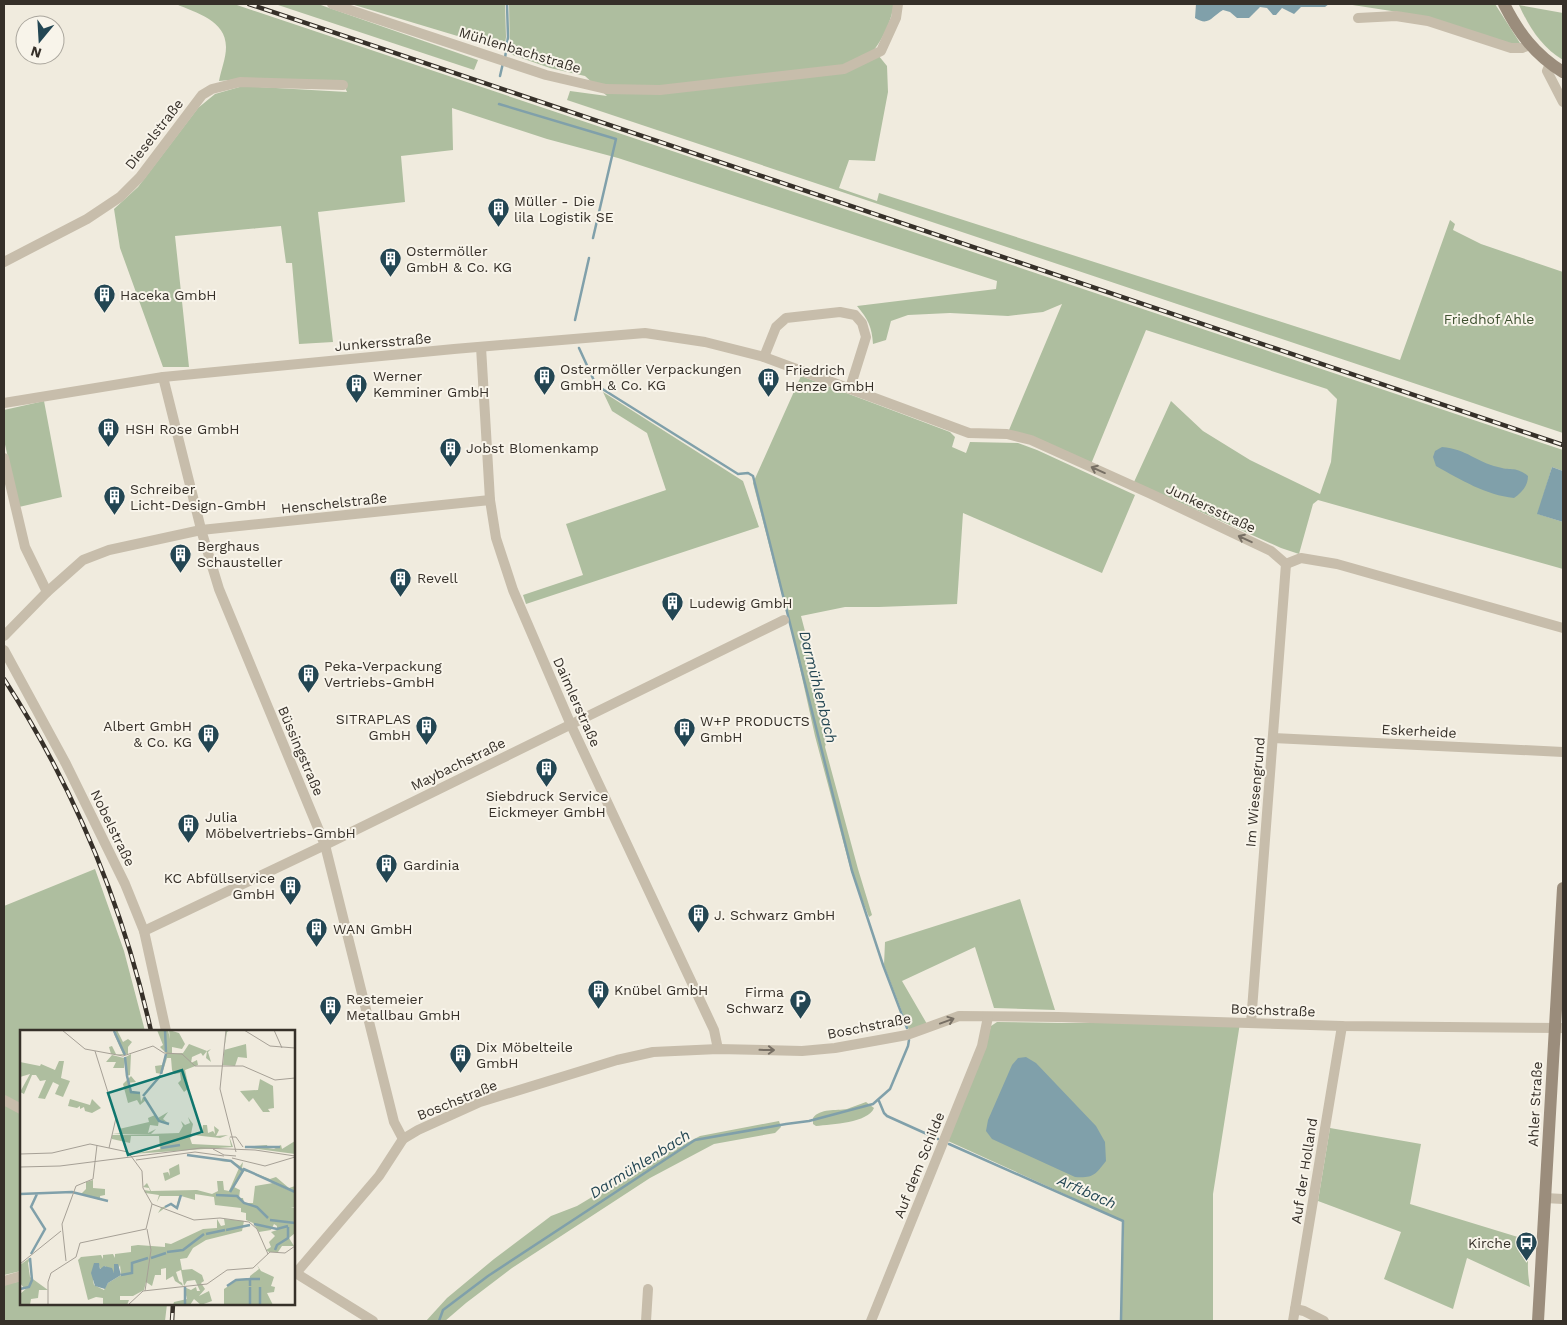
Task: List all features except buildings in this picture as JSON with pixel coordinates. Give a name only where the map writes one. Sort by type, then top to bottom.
[{"type":"main road","points":[[1504,4],[1514,23],[1530,44],[1550,64],[1563,72]]},
{"type":"main road","name":"Ahler Straße","points":[[1538,1321],[1545,1198],[1559,1028],[1563,888]]},
{"type":"street","name":"Mühlenbachstraße","points":[[332,4],[546,75],[606,89],[660,90],[844,69],[881,51],[896,18],[898,4]]},
{"type":"street","points":[[1358,18],[1396,16],[1428,21],[1511,48],[1522,48],[1530,44]]},
{"type":"street","points":[[1550,64],[1547,71],[1563,102]]},
{"type":"street","name":"Dieselstraße","points":[[4,262],[87,219],[120,197],[140,177],[202,95],[212,89],[240,82],[343,85]]},
{"type":"street","points":[[764,357],[776,327],[786,318],[840,312],[854,315],[862,323],[866,337],[850,388]]},
{"type":"street","name":"Junkersstraße","points":[[4,403],[163,377],[645,333],[705,342],[764,357],[970,433],[1007,434],[1030,440],[1151,494],[1271,551],[1286,564]]},
{"type":"street","name":"Daimlerstraße","points":[[481,347],[490,500],[496,538],[513,590],[571,724],[714,1030],[718,1049]]},
{"type":"street","name":"Büssingstraße","points":[[163,377],[201,530],[219,589],[325,845],[394,1122],[403,1139]]},
{"type":"street","points":[[4,458],[25,547],[47,592]]},
{"type":"street","name":"Henschelstraße","points":[[4,636],[47,592],[83,560],[109,550],[201,530],[490,500]]},
{"type":"street","points":[[1286,564],[1301,558],[1337,564],[1563,628]]},
{"type":"street","name":"Im Wiesengrund","points":[[1251,1023],[1286,564]]},
{"type":"street","name":"Maybachstraße","points":[[144,931],[325,845],[784,620]]},
{"type":"street","name":"Nobelstraße","points":[[4,650],[66,764],[125,884],[144,931],[166,1030]]},
{"type":"street","name":"Eskerheide","points":[[1273,738],[1563,752]]},
{"type":"street","name":"Boschstraße","points":[[295,1273],[380,1176],[403,1139],[418,1130],[480,1102],[617,1060],[653,1052],[718,1049],[802,1051],[836,1048],[908,1035],[959,1016],[1058,1017],[1342,1026],[1559,1028]]},
{"type":"street","name":"Auf dem Schilde","points":[[871,1321],[982,1046],[988,1017]]},
{"type":"street","name":"Auf der Holland","points":[[1293,1321],[1342,1026]]},
{"type":"street","points":[[4,1100],[20,1108]]},
{"type":"street","points":[[1545,1198],[1563,1199]]},
{"type":"street","points":[[295,1273],[373,1321]]},
{"type":"street","points":[[4,1281],[20,1276]]},
{"type":"street","points":[[646,1321],[648,1289]]},
{"type":"street","points":[[1295,1309],[1304,1311],[1324,1321]]},
{"type":"green space","points":[[176,4],[234,4],[1563,450],[1563,471],[1552,467],[1538,514],[1563,522],[1563,569],[1318,500],[1313,504],[1299,554],[1281,548],[1134,482],[1171,401],[1203,431],[1250,460],[1320,494],[1331,462],[1337,399],[1327,389],[1146,330],[1091,464],[1009,430],[1062,304],[1043,312],[1008,316],[950,313],[908,315],[891,321],[886,340],[873,344],[869,324],[857,306],[996,289],[997,281],[618,158],[547,139],[452,108],[453,150],[401,156],[405,202],[318,212],[333,342],[299,344],[292,263],[286,263],[281,226],[175,236],[189,367],[163,367],[120,248],[114,209],[138,187],[198,108],[215,94],[243,86],[347,92],[343,83],[241,79],[219,81],[226,47],[225,38],[221,30],[201,14]]},
{"type":"green space","points":[[275,4],[318,4],[478,60],[474,70]]},
{"type":"green space","points":[[351,4],[505,4],[506,37],[504,50]]},
{"type":"green space","name":"Friedhof Ahle","points":[[509,4],[894,4],[887,28],[874,50],[887,66],[888,92],[875,161],[849,160],[839,188],[877,201],[879,193],[1400,360],[1450,220],[1455,224],[1453,230],[1481,244],[1563,272],[1563,433],[567,100],[570,91],[607,96],[585,76],[550,68],[510,54]]},
{"type":"green space","points":[[1346,4],[1495,4],[1520,43],[1512,44],[1398,12]]},
{"type":"green space","points":[[1519,5],[1563,13],[1563,60],[1542,43]]},
{"type":"green space","points":[[801,376],[950,432],[955,437],[952,447],[966,453],[970,442],[1018,443],[1135,495],[1102,573],[963,513],[957,604],[845,607],[801,616],[830,727],[825,747],[872,915],[869,917],[851,871],[815,736],[793,637],[753,483]]},
{"type":"green space","points":[[603,392],[743,481],[759,527],[526,604],[523,595],[583,575],[566,524],[666,490],[647,433],[612,411]]},
{"type":"green space","points":[[44,401],[62,497],[19,507],[4,440],[4,410]]},
{"type":"green space","points":[[95,869],[124,951],[145,1030],[20,1030],[20,1104],[4,1096],[4,906]]},
{"type":"green space","points":[[1020,899],[1055,1010],[994,1008],[975,947],[902,981],[927,1024],[909,1030],[884,965],[885,942]]},
{"type":"green space","points":[[997,1022],[1240,1023],[1213,1194],[1213,1321],[1121,1321],[1124,1221],[948,1141],[984,1050],[991,1026]]},
{"type":"green space","points":[[866,1102],[874,1108],[865,1117],[840,1123],[816,1126],[813,1124],[813,1118],[820,1113],[829,1110],[847,1109]]},
{"type":"green space","points":[[4,1103],[20,1111],[20,1271],[4,1275]]},
{"type":"green space","points":[[779,1121],[781,1127],[775,1133],[714,1144],[650,1178],[512,1268],[445,1321],[426,1321],[447,1298],[494,1259],[551,1216],[577,1206],[659,1157],[700,1136]]},
{"type":"green space","points":[[1330,1128],[1421,1144],[1410,1204],[1531,1241],[1528,1264],[1530,1287],[1467,1258],[1453,1309],[1384,1279],[1401,1232],[1318,1201]]},
{"type":"green space","points":[[20,1281],[20,1305],[167,1305],[165,1321],[4,1321],[4,1285]]},
{"type":"water","points":[[1196,4],[1329,4],[1325,7],[1301,7],[1294,14],[1282,8],[1276,15],[1273,15],[1267,8],[1260,7],[1249,18],[1237,18],[1230,12],[1223,10],[1210,20],[1204,21],[1195,18]]},
{"type":"water","points":[[1442,447],[1458,450],[1490,465],[1520,471],[1528,476],[1526,486],[1514,498],[1494,494],[1474,486],[1436,466],[1433,457],[1435,451]]},
{"type":"water","points":[[1552,467],[1563,471],[1563,522],[1537,514]]},
{"type":"water","points":[[1026,1057],[1036,1063],[1096,1126],[1105,1142],[1106,1161],[1094,1175],[1075,1177],[992,1139],[986,1131],[988,1120],[1012,1065],[1018,1058]]},
{"type":"waterway","name":"Darmühlenbach","points":[[505,58],[508,37],[507,4]]},
{"type":"waterway","name":"Darmühlenbach","points":[[500,76],[503,63]]},
{"type":"waterway","name":"Darmühlenbach","points":[[499,104],[616,139],[593,238]]},
{"type":"waterway","name":"Darmühlenbach","points":[[575,320],[589,258]]},
{"type":"waterway","name":"Darmühlenbach","points":[[579,348],[596,385],[738,474],[748,473],[753,476],[852,871],[883,965],[907,1028]]},
{"type":"waterway","name":"Darmühlenbach","points":[[439,1321],[443,1310],[488,1276],[695,1140],[809,1121],[873,1104],[890,1089],[909,1040]]},
{"type":"waterway","name":"Arftbach","points":[[879,1101],[887,1116],[938,1139]]},
{"type":"waterway","name":"Arftbach","points":[[949,1144],[1123,1221],[1121,1321]]},
{"type":"railway","points":[[249,4],[1563,445]]},
{"type":"railway","points":[[4,679],[53,762],[93,849],[111,893],[126,938],[140,984],[151,1030]]},
{"type":"railway","points":[[172,1321],[173,1305]]},
{"type":"place","name":"Müller - Die lila Logistik SE","points":[[498,228]]},
{"type":"place","name":"Ostermöller GmbH & Co. KG","points":[[390,278]]},
{"type":"place","name":"Haceka GmbH","points":[[104,314]]},
{"type":"place","name":"Ostermöller Verpackungen GmbH & Co. KG","points":[[544,396]]},
{"type":"place","name":"Friedrich Henze GmbH","points":[[769,397]]},
{"type":"place","name":"Werner Kemminer GmbH","points":[[357,403]]},
{"type":"place","name":"HSH Rose GmbH","points":[[109,448]]},
{"type":"place","name":"Jobst Blomenkamp","points":[[450,467]]},
{"type":"place","name":"Schreiber Licht-Design-GmbH","points":[[114,516]]},
{"type":"place","name":"Berghaus Schausteller","points":[[181,573]]},
{"type":"place","name":"Revell","points":[[401,597]]},
{"type":"place","name":"Ludewig GmbH","points":[[673,622]]},
{"type":"place","name":"Peka-Verpackung Vertriebs-GmbH","points":[[308,693]]},
{"type":"place","name":"SITRAPLAS GmbH","points":[[427,746]]},
{"type":"place","name":"W+P PRODUCTS GmbH","points":[[684,748]]},
{"type":"place","name":"Albert GmbH & Co. KG","points":[[208,753]]},
{"type":"place","name":"Siebdruck Service Eickmeyer GmbH","points":[[547,787]]},
{"type":"place","name":"Julia Möbelvertriebs-GmbH","points":[[189,844]]},
{"type":"place","name":"Gardinia","points":[[387,884]]},
{"type":"place","name":"KC Abfüllservice GmbH","points":[[291,905]]},
{"type":"place","name":"J. Schwarz GmbH","points":[[698,934]]},
{"type":"place","name":"WAN GmbH","points":[[317,948]]},
{"type":"place","name":"Knübel GmbH","points":[[598,1009]]},
{"type":"place","name":"Firma Schwarz","points":[[800,1019]]},
{"type":"place","name":"Restemeier Metallbau GmbH","points":[[330,1026]]},
{"type":"place","name":"Dix Möbelteile GmbH","points":[[460,1074]]},
{"type":"place","name":"Kirche","points":[[1527,1262]]}]
